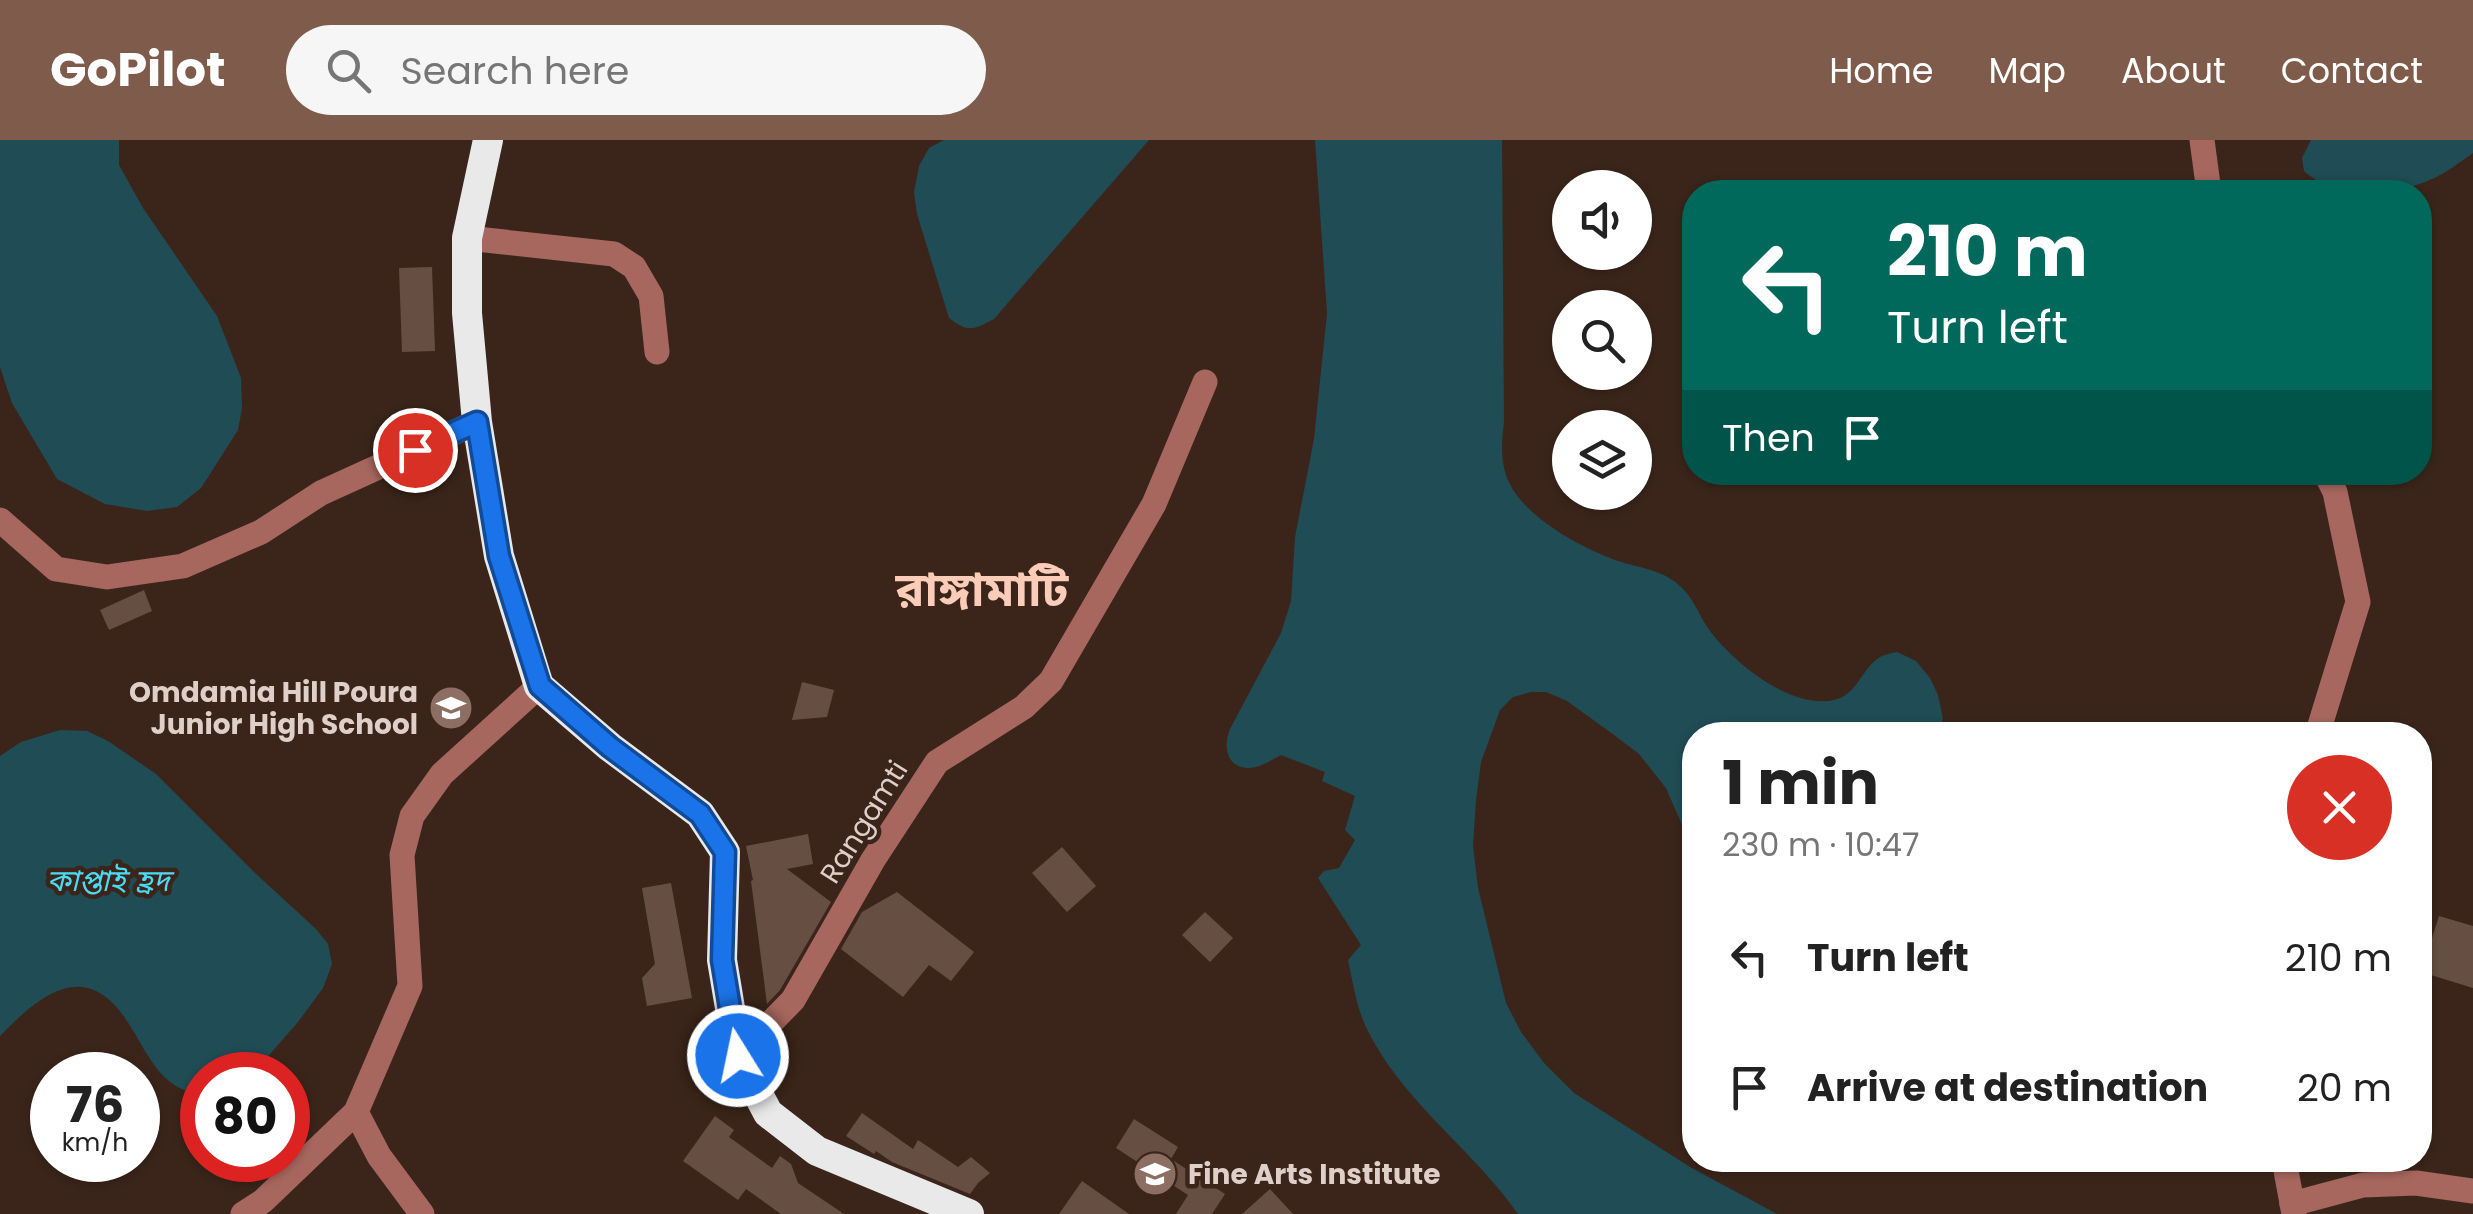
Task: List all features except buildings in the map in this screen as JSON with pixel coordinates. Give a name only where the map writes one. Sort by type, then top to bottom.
[{"type":"highway","points":[[488,140],[467,238],[467,313],[477,422],[499,556],[540,686],[610,747],[700,814],[725,852],[722,960],[738,1056],[768,1113],[818,1151],[970,1214]]},
{"type":"street","points":[[2202,140],[2208,180]]},
{"type":"street","points":[[467,238],[614,254],[634,267],[651,296],[657,352]]},
{"type":"street","name":"Rangamti","points":[[738,1056],[793,1000],[873,860],[937,762],[1024,707],[1050,681],[1154,504],[1205,382]]},
{"type":"street","points":[[0,520],[56,568],[107,577],[183,566],[261,532],[321,493],[477,422]]},
{"type":"street","points":[[2321,722],[2358,602],[2332,485]]},
{"type":"street","points":[[243,1214],[264,1201],[356,1112],[410,986],[402,855],[412,816],[442,774],[540,686]]},
{"type":"street","points":[[356,1112],[379,1156],[422,1214]]},
{"type":"street","points":[[2286,1172],[2293,1209],[2363,1186],[2416,1183],[2473,1191]]},
{"type":"water","points":[[0,140],[119,140],[119,165],[143,208],[217,316],[241,378],[238,430],[201,488],[177,507],[147,511],[105,504],[57,479],[12,403],[0,367]]},
{"type":"water","points":[[944,140],[1149,140],[994,319],[971,328],[949,318],[917,214],[914,192],[919,166],[929,148]]},
{"type":"water","points":[[1315,140],[1502,140],[1502,455],[1513,490],[1537,516],[1587,548],[1674,581],[1731,654],[1787,693],[1831,701],[1849,692],[1882,656],[1897,652],[1916,661],[1930,678],[1938,695],[1942,722],[1682,722],[1682,825],[1666,788],[1639,754],[1567,701],[1546,692],[1513,697],[1500,710],[1481,762],[1473,846],[1478,888],[1506,1003],[1521,1032],[1574,1093],[1682,1162],[1682,1172],[1699,1172],[1777,1214],[1518,1214],[1398,1078],[1363,1019],[1348,960],[1361,945],[1318,878],[1324,871],[1339,868],[1355,840],[1345,830],[1355,796],[1322,781],[1325,772],[1281,755],[1249,768],[1235,764],[1228,755],[1230,729],[1281,633],[1291,601],[1295,537],[1314,439],[1327,313]]},
{"type":"water","points":[[2311,140],[2473,140],[2473,153],[2428,180],[2316,180],[2304,171],[2302,158]]},
{"type":"water","name":"কাপ্তাই হ্রদ","points":[[60,730],[87,731],[108,741],[156,774],[316,929],[328,944],[332,964],[323,988],[272,1052],[180,1052],[180,1088],[160,1072],[160,1052],[146,1052],[111,1002],[95,991],[79,987],[47,996],[0,1036],[0,756],[21,742]]},
{"type":"place","name":"Omdamia Hill Poura Junior High School","points":[[451,708]]},
{"type":"place","name":"Fine Arts Institute","points":[[1155,1174]]},
{"type":"district","name":"রাঙ্গামাটি","points":[[982,589]]},
{"type":"route","points":[[415,450],[477,422],[499,556],[540,686],[610,747],[700,814],[725,852],[722,960],[738,1056]]}]
